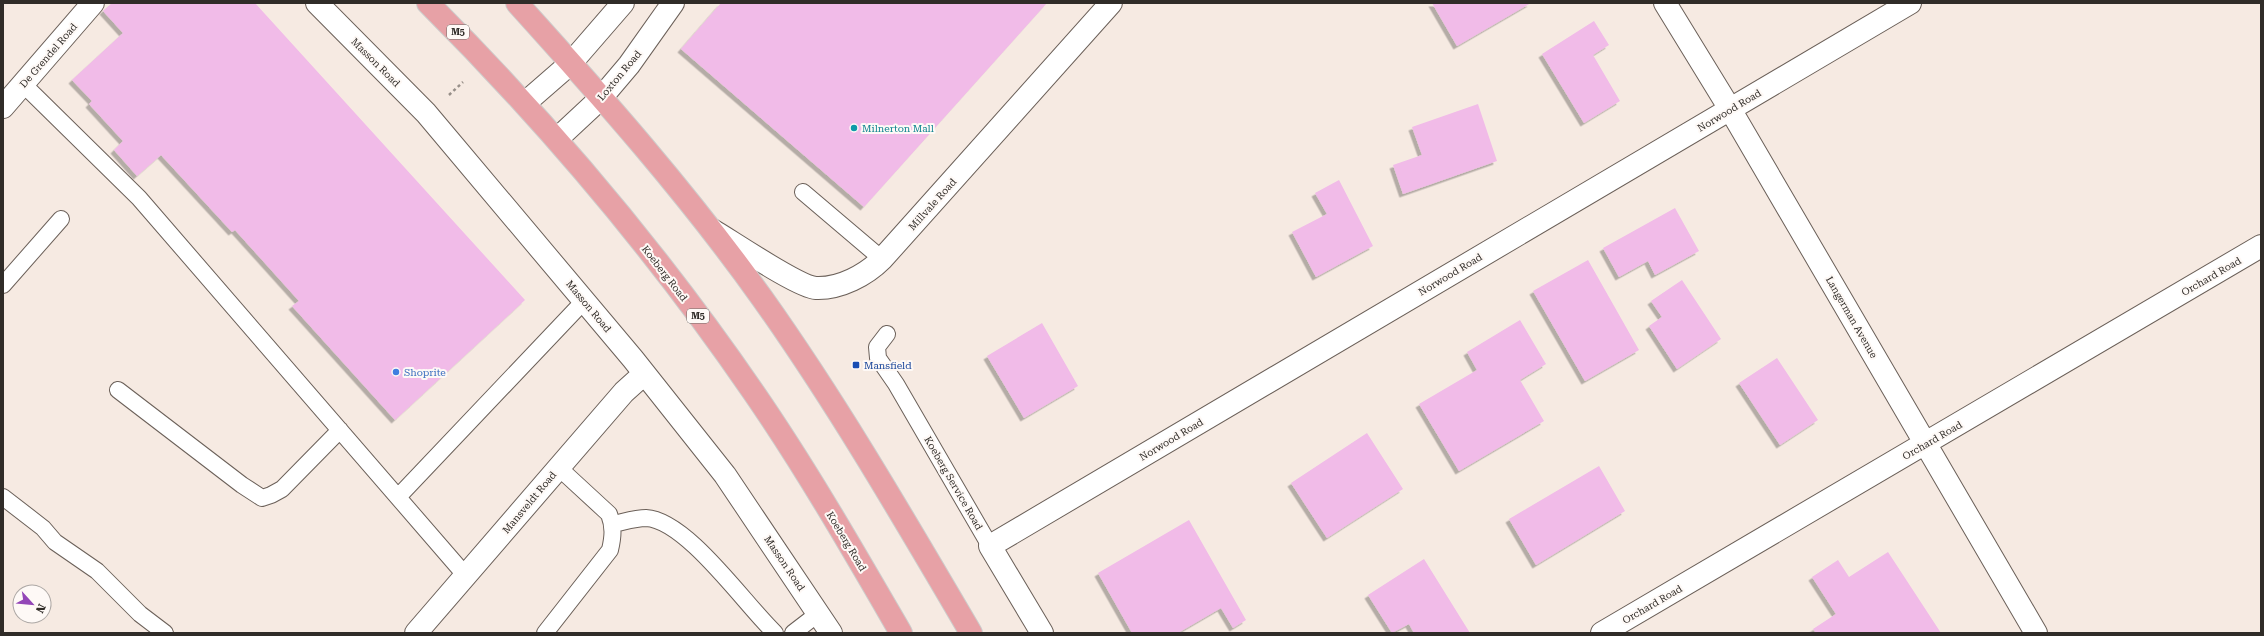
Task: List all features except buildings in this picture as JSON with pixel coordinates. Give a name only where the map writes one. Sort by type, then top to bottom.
[{"type":"main road","name":"Koeberg Road","points":[[428,3],[526,103],[587,173],[740,373],[809,478],[902,633]]},
{"type":"main road","points":[[517,3],[571,63],[711,229],[762,298],[829,398],[971,633]]},
{"type":"street","name":"De Grendel Road","points":[[3,107],[93,3]]},
{"type":"street","name":"Masson Road","points":[[317,3],[426,113],[644,374],[725,475],[831,633]]},
{"type":"street","points":[[526,103],[571,63],[623,3]]},
{"type":"street","name":"Loxton Road","points":[[557,139],[601,98],[630,65],[673,3]]},
{"type":"street","name":"Millvale Road","points":[[711,229],[796,281],[815,288],[836,285],[853,280],[879,263],[1111,3]]},
{"type":"street","name":"Langerman Avenue","points":[[1665,3],[1730,109],[2036,633]]},
{"type":"street","name":"Norwood Road","points":[[990,546],[1910,3]]},
{"type":"street","name":"Orchard Road","points":[[1602,633],[2261,246]]},
{"type":"street","name":"Mansveldt Road","points":[[416,633],[624,392],[644,374]]},
{"type":"street","name":"Koeberg Service Road","points":[[990,546],[1042,633]]},
{"type":"lane","points":[[23,84],[139,198],[466,576]]},
{"type":"lane","points":[[803,192],[879,263]]},
{"type":"lane","points":[[3,285],[61,219]]},
{"type":"lane","points":[[398,497],[584,301]]},
{"type":"lane","name":"Koeberg Service Road","points":[[887,334],[877,347],[878,358],[896,384],[990,546]]},
{"type":"lane","points":[[118,390],[242,485],[262,498],[271,496],[282,489],[340,430]]},
{"type":"lane","points":[[545,633],[610,550],[613,538],[613,524],[609,514],[558,467]]},
{"type":"lane","points":[[3,497],[43,528],[55,542],[97,571],[140,614],[165,633]]},
{"type":"lane","points":[[613,524],[647,518],[662,524],[682,536],[706,557],[775,633]]},
{"type":"lane","points":[[793,633],[819,613]]},
{"type":"path","points":[[444,100],[465,81]]},
{"type":"place","name":"Milnerton Mall","points":[[854,128]]},
{"type":"place","name":"Mansfield","points":[[856,365]]},
{"type":"place","name":"Shoprite","points":[[396,372]]}]
